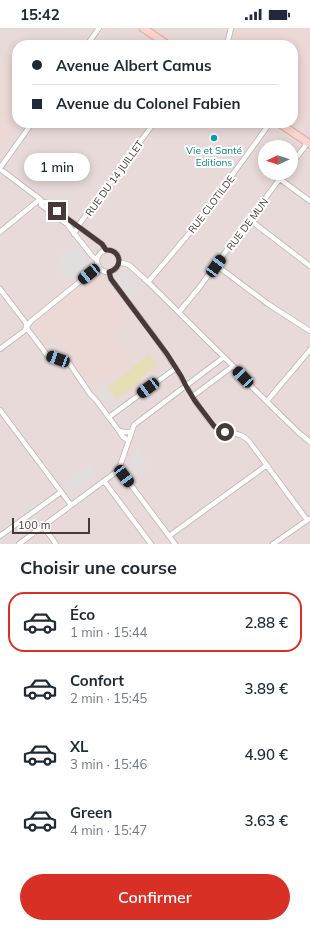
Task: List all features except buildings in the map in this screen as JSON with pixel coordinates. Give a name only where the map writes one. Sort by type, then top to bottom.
[{"type":"main road","points":[[143,28],[161,40]]},
{"type":"main road","points":[[286,128],[308,143]]},
{"type":"street","points":[[91,40],[99,28]]},
{"type":"street","points":[[228,40],[231,28]]},
{"type":"street","points":[[29,128],[0,169],[102,244],[106,250],[115,253],[118,256],[119,262],[117,268],[112,272],[103,271],[98,267],[98,257],[106,250]]},
{"type":"street","name":"RUE DU 14 JUILLET","points":[[74,234],[76,226],[150,128]]},
{"type":"street","name":"RUE CLOTILDE","points":[[148,282],[194,229],[266,128]]},
{"type":"street","points":[[298,155],[308,143]]},
{"type":"street","name":"RUE DE MUN","points":[[179,312],[216,266],[279,180]]},
{"type":"street","points":[[281,180],[310,201]]},
{"type":"street","points":[[0,232],[41,200]]},
{"type":"street","points":[[41,200],[41,205],[67,224],[92,256],[97,260]]},
{"type":"street","points":[[250,220],[310,266]]},
{"type":"street","points":[[119,262],[129,265],[148,282],[299,433],[310,442]]},
{"type":"street","points":[[216,266],[268,304],[310,331]]},
{"type":"street","points":[[0,349],[24,331],[31,321],[98,267]]},
{"type":"street","points":[[109,272],[111,279],[158,341],[181,376],[195,401],[214,426],[220,431],[244,436],[309,519],[273,544]]},
{"type":"street","points":[[0,289],[26,323],[26,327],[47,355],[69,363],[90,394],[123,437],[128,440]]},
{"type":"street","points":[[267,401],[310,350]]},
{"type":"street","points":[[20,544],[119,469],[134,425],[224,357]]},
{"type":"street","points":[[193,396],[233,366]]},
{"type":"street","points":[[109,417],[176,368]]},
{"type":"street","points":[[0,410],[71,505]]},
{"type":"street","points":[[119,430],[131,432]]},
{"type":"street","points":[[170,536],[267,465]]},
{"type":"street","points":[[119,469],[176,544]]},
{"type":"street","points":[[104,481],[151,544]]},
{"type":"street","points":[[0,536],[61,492]]},
{"type":"street","points":[[43,526],[56,544]]},
{"type":"shaded area","points":[[0,28],[310,28],[310,544],[0,544]]},
{"type":"shaded area","points":[[238,28],[310,28],[310,123],[298,121],[298,40],[235,40]]},
{"type":"shaded area","points":[[10,64],[12,65],[12,128],[15,128],[3,145],[0,144],[0,68],[2,65],[6,68]]},
{"type":"shaded area","points":[[72,247],[74,250],[79,247],[89,261],[88,267],[72,280],[70,277],[63,276],[60,272],[65,267],[58,257]]},
{"type":"shaded area","points":[[126,271],[141,290],[130,298],[116,279]]},
{"type":"shaded area","points":[[95,275],[100,276],[130,317],[110,332],[132,362],[101,382],[90,383],[56,336],[46,343],[33,326],[70,294]]},
{"type":"shaded area","points":[[149,355],[157,366],[139,379],[141,381],[117,399],[108,387]]},
{"type":"shaded area","points":[[167,368],[173,376],[117,419],[110,410]]},
{"type":"shaded area","points":[[104,386],[116,403],[110,408],[104,399],[101,400],[96,392]]},
{"type":"shaded area","points":[[137,448],[149,464],[133,475],[128,468],[134,451]]},
{"type":"shaded area","points":[[90,464],[97,474],[70,495],[62,485]]},
{"type":"shaded area","points":[[42,498],[48,507],[0,543],[0,529]]},
{"type":"place","name":"Vie et Santé Editions","points":[[214,138]]},
{"type":"route","points":[[57,211],[102,244],[106,250],[113,251],[118,256],[119,262],[117,268],[112,272],[109,272],[111,279],[167,354],[195,401],[214,426],[220,431],[225,432]]}]
